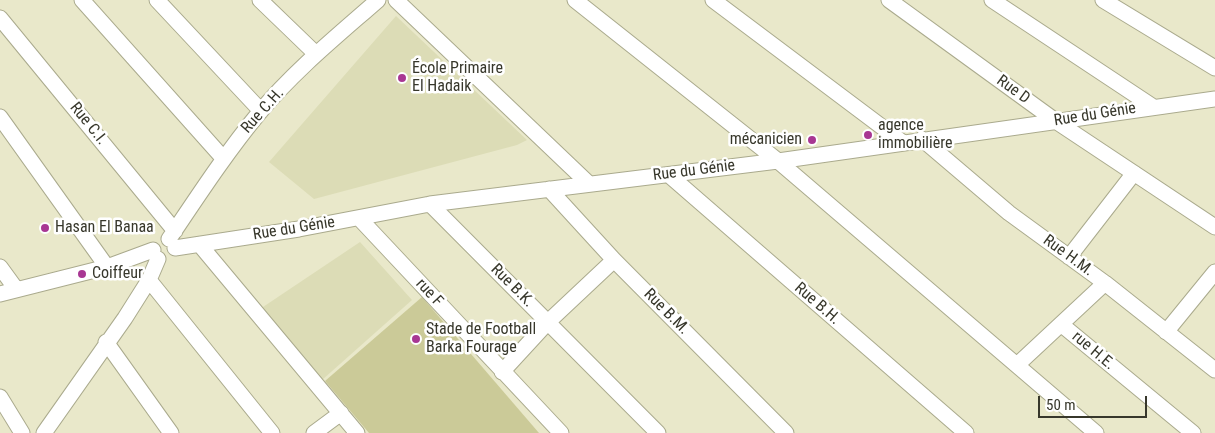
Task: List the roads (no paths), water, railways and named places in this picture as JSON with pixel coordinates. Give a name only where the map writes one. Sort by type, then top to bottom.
[{"type":"street","points":[[82,0],[223,158]]},
{"type":"street","points":[[157,0],[261,111]]},
{"type":"street","points":[[260,0],[316,54]]},
{"type":"street","name":"Rue C.H.","points":[[173,239],[223,158],[261,111],[316,54],[378,0]]},
{"type":"street","points":[[396,0],[588,183]]},
{"type":"street","points":[[575,0],[778,161],[1096,433]]},
{"type":"street","points":[[713,0],[902,142]]},
{"type":"street","name":"Rue D","points":[[889,0],[1057,122],[1215,226]]},
{"type":"street","points":[[992,0],[1152,106]]},
{"type":"street","points":[[1103,0],[1215,68]]},
{"type":"street","name":"Rue C.I.","points":[[0,18],[173,239]]},
{"type":"street","name":"Rue du Génie","points":[[173,239],[200,244],[359,218],[430,204],[778,161],[922,139],[1057,122],[1152,106],[1213,101]]},
{"type":"street","points":[[0,117],[107,267]]},
{"type":"street","name":"Rue H.M.","points":[[922,139],[1009,213],[1105,283],[1215,370]]},
{"type":"street","points":[[1069,257],[1134,173]]},
{"type":"street","name":"Rue B.H.","points":[[669,175],[966,433]]},
{"type":"street","name":"Rue B.M.","points":[[549,189],[614,260],[786,433]]},
{"type":"street","name":"Rue B.K.","points":[[430,204],[658,433]]},
{"type":"street","name":"rue F","points":[[359,218],[561,433]]},
{"type":"street","points":[[0,294],[155,254],[168,260],[174,252],[173,239]]},
{"type":"street","points":[[200,244],[358,433]]},
{"type":"street","points":[[44,433],[149,280],[155,254]]},
{"type":"street","points":[[502,372],[548,322],[614,260]]},
{"type":"street","points":[[0,267],[16,289]]},
{"type":"street","points":[[1166,332],[1215,272]]},
{"type":"street","points":[[149,280],[272,433]]},
{"type":"street","points":[[1017,365],[1105,283]]},
{"type":"street","name":"rue H.E.","points":[[1062,325],[1193,433]]},
{"type":"street","points":[[106,342],[171,433]]},
{"type":"street","points":[[0,397],[22,433]]},
{"type":"street","points":[[314,433],[341,413]]},
{"type":"street","points":[[54,418],[61,433]]},
{"type":"place","name":"École Primaire El Hadaik","points":[[402,78]]},
{"type":"place","name":"agence immobilière","points":[[868,135]]},
{"type":"place","name":"mécanicien","points":[[812,140]]},
{"type":"place","name":"Hasan El Banaa","points":[[45,228]]},
{"type":"place","name":"Coiffeur","points":[[82,274]]},
{"type":"place","name":"Stade de Football Barka Fourage","points":[[416,339]]}]
